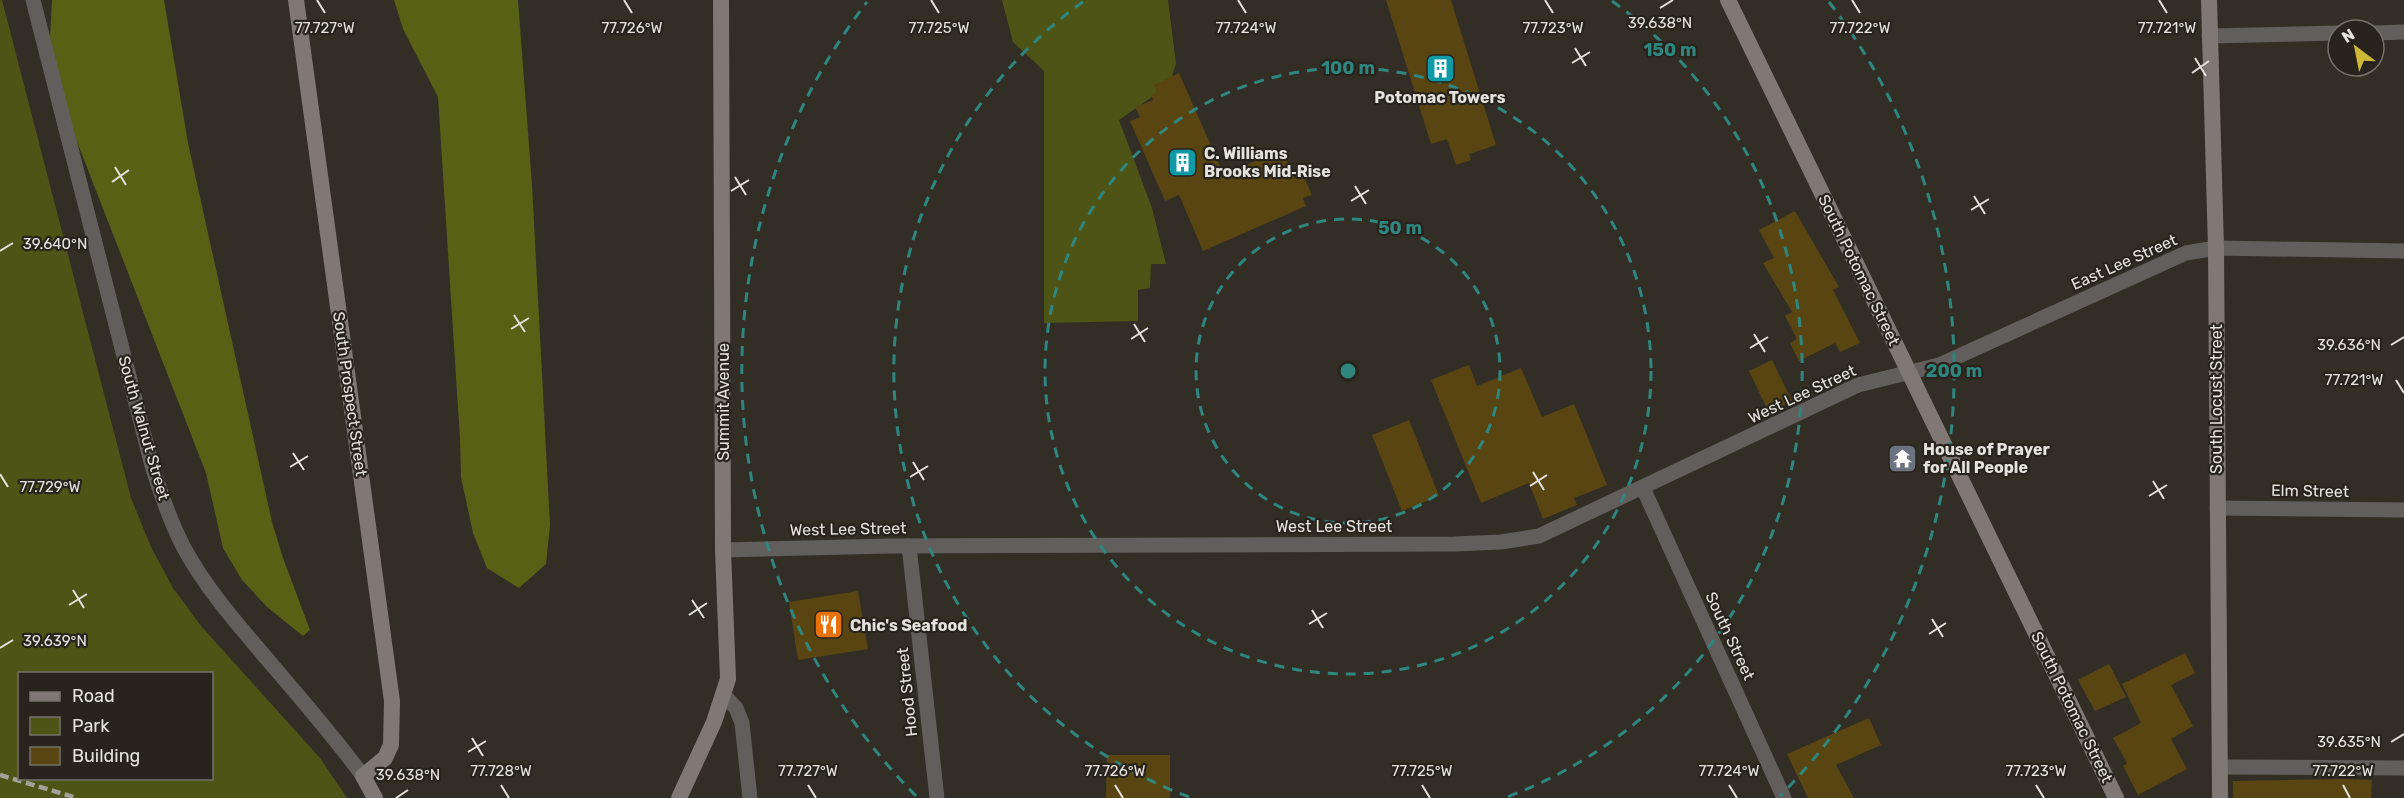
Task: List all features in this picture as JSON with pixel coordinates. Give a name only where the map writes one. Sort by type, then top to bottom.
[{"type":"main road","name":"South Prospect Street","points":[[296,0],[392,701],[391,746],[385,758],[363,776]]},
{"type":"main road","name":"Summit Avenue","points":[[678,798],[696,763],[728,680],[723,550],[721,0]]},
{"type":"main road","name":"South Potomac Street","points":[[1728,0],[2116,798]]},
{"type":"main road","name":"South Locust Street","points":[[2209,0],[2216,248],[2220,798]]},
{"type":"main road","name":"South Walnut Street","points":[[363,776],[375,798]]},
{"type":"street","name":"South Walnut Street","points":[[33,0],[159,490],[190,558],[221,603],[318,718],[363,776]]},
{"type":"street","points":[[2386,33],[2404,32]]},
{"type":"street","points":[[2209,36],[2326,33]]},
{"type":"street","name":"East Lee Street","points":[[1910,374],[1939,365],[2186,253],[2216,248],[2404,251]]},
{"type":"street","name":"West Lee Street","points":[[723,550],[909,546],[1501,542],[1539,536],[1858,385],[1910,374]]},
{"type":"street","name":"South Street","points":[[1643,488],[1784,798]]},
{"type":"street","name":"Elm Street","points":[[2217,507],[2404,510]]},
{"type":"street","name":"Hood Street","points":[[909,546],[937,798]]},
{"type":"street","points":[[724,694],[736,708],[742,723],[750,798]]},
{"type":"street","points":[[2220,767],[2404,768]]},
{"type":"green space","points":[[0,0],[2,0],[131,498],[151,547],[173,588],[201,626],[320,758],[347,798],[0,798]]},
{"type":"green space","points":[[52,0],[164,0],[188,143],[272,522],[310,630],[303,636],[267,607],[242,580],[223,548],[206,473],[51,75]]},
{"type":"green space","points":[[394,0],[518,0],[532,185],[550,525],[546,564],[519,588],[487,568],[473,533],[461,477],[438,97],[403,29]]},
{"type":"green space","points":[[1002,0],[1168,0],[1176,64],[1169,85],[1119,120],[1152,208],[1166,264],[1151,264],[1150,288],[1138,290],[1138,321],[1044,323],[1044,71],[1013,42]]},
{"type":"building","name":"Potomac Towers","points":[[1386,0],[1451,0],[1496,145],[1469,154],[1471,160],[1456,165],[1447,139],[1431,144]]},
{"type":"building","name":"C. Williams Brooks Mid‐Rise","points":[[1179,73],[1224,175],[1282,149],[1295,179],[1303,175],[1312,195],[1303,198],[1306,206],[1203,251],[1179,195],[1165,201],[1130,121],[1140,117],[1135,107],[1153,100],[1151,95],[1157,92],[1154,85]]},
{"type":"building","points":[[1795,211],[1839,287],[1833,290],[1860,343],[1840,352],[1835,343],[1799,361],[1790,343],[1797,339],[1785,316],[1792,312],[1763,263],[1774,258],[1759,230]]},
{"type":"building","points":[[1772,360],[1792,401],[1769,413],[1749,371]]},
{"type":"building","points":[[1469,365],[1477,386],[1521,368],[1542,417],[1574,404],[1607,485],[1574,498],[1577,505],[1543,519],[1529,483],[1481,503],[1431,380]]},
{"type":"building","points":[[1409,420],[1439,496],[1402,511],[1372,435]]},
{"type":"building","name":"Chic's Seafood","points":[[858,591],[868,649],[798,660],[789,602]]},
{"type":"building","points":[[2185,653],[2195,673],[2171,685],[2193,726],[2171,739],[2187,769],[2138,795],[2123,766],[2127,763],[2113,738],[2141,723],[2122,684]]},
{"type":"building","points":[[2109,664],[2126,697],[2095,711],[2078,680]]},
{"type":"building","points":[[1869,718],[1881,745],[1836,765],[1854,798],[1808,798],[1787,754]]},
{"type":"building","points":[[1107,755],[1170,755],[1170,798],[1106,798]]},
{"type":"building","points":[[2372,780],[2371,798],[2233,798],[2233,781]]},
{"type":"railway","points":[[0,775],[77,798]]},
{"type":"place","name":"Potomac Towers","points":[[1440,69]]},
{"type":"place","name":"C. Williams Brooks Mid‐Rise","points":[[1183,162]]},
{"type":"place","name":"House of Prayer for All People","points":[[1902,458]]},
{"type":"place","name":"Chic's Seafood","points":[[829,625]]}]
